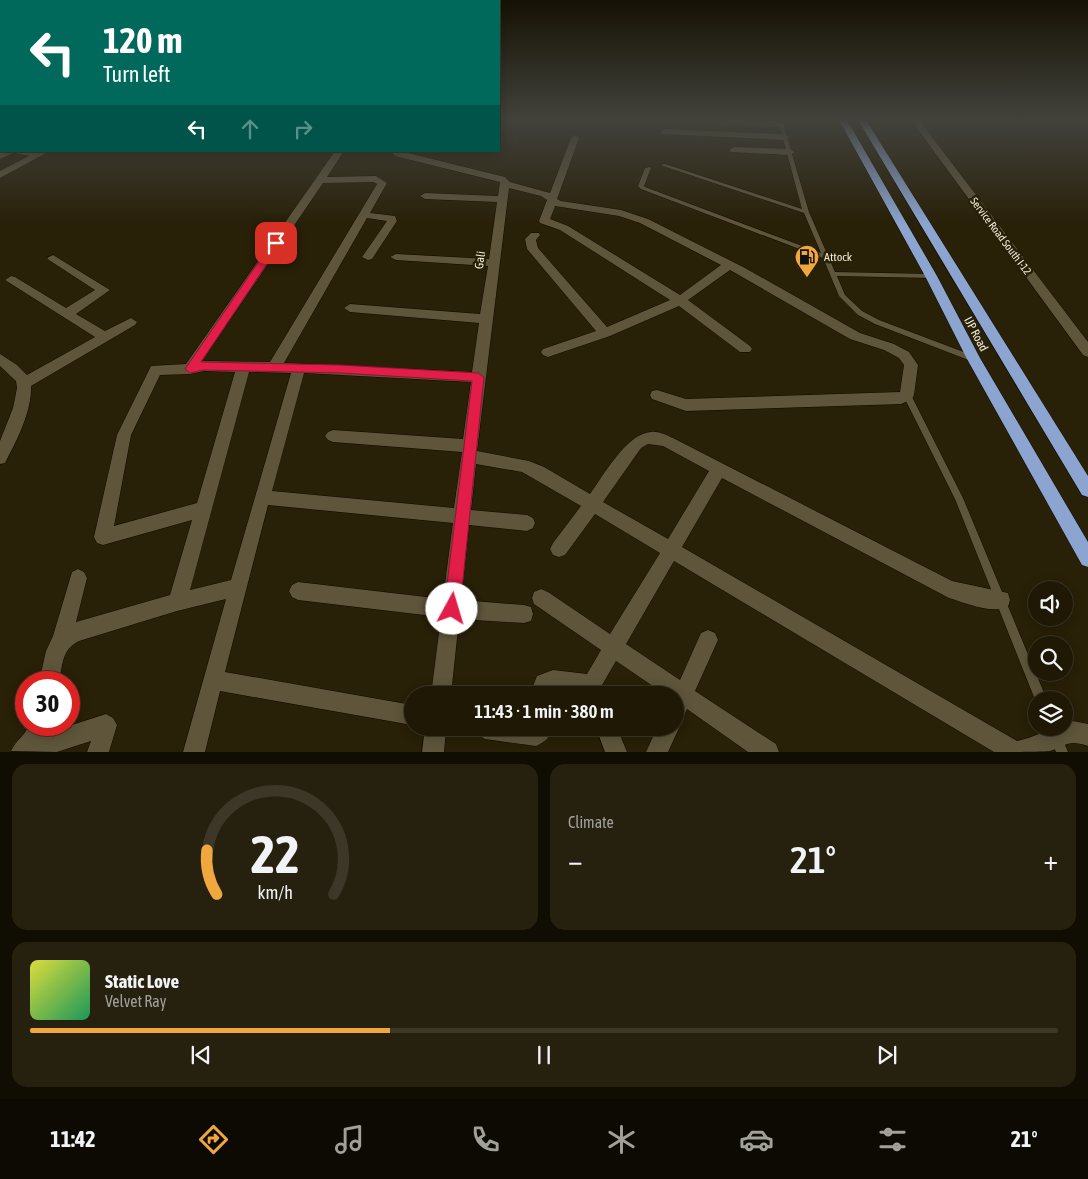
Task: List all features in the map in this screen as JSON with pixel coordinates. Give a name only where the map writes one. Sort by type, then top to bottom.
[{"type":"highway","name":"IJP Road","points":[[863,155],[931,276],[974,358],[1088,559]]},
{"type":"highway","name":"IJP Road","points":[[883,155],[1088,490]]},
{"type":"street","points":[[0,175],[37,155]]},
{"type":"street","points":[[190,369],[337,155]]},
{"type":"street","points":[[402,155],[502,179],[506,184],[552,198],[558,204],[632,216],[729,265],[855,336],[889,347],[904,355],[911,365],[907,395],[901,399],[745,402],[711,405],[686,404],[657,396]]},
{"type":"street","points":[[568,155],[543,218],[547,223],[564,228],[679,301],[723,331],[745,350]]},
{"type":"street","name":"Service Road South I-12","points":[[941,155],[1088,352]]},
{"type":"street","points":[[274,368],[382,183],[380,181],[320,180]]},
{"type":"street","name":"Gali","points":[[442,686],[471,451],[478,377],[506,184]]},
{"type":"street","points":[[425,196],[503,199]]},
{"type":"street","points":[[363,215],[391,218],[392,221],[368,257]]},
{"type":"street","points":[[535,235],[530,239],[533,249],[605,333]]},
{"type":"street","points":[[396,257],[494,263]]},
{"type":"street","points":[[53,258],[104,290],[66,314]]},
{"type":"street","points":[[548,352],[605,333],[679,301],[729,265]]},
{"type":"street","points":[[11,280],[105,337]]},
{"type":"street","points":[[350,308],[486,318]]},
{"type":"street","points":[[24,383],[131,322]]},
{"type":"street","points":[[0,359],[21,377],[24,383],[22,404],[2,451]]},
{"type":"street","points":[[203,509],[103,537],[124,435],[156,370],[190,369],[204,366],[298,368],[478,377]]},
{"type":"street","points":[[177,602],[243,368]]},
{"type":"street","points":[[194,752],[298,368]]},
{"type":"street","points":[[333,436],[471,451],[538,472],[1016,752],[1032,749],[1056,738],[1079,732],[1088,735]]},
{"type":"street","points":[[558,549],[636,444],[644,438],[655,437],[668,442],[949,590],[976,597],[1000,600]]},
{"type":"street","points":[[595,686],[612,646],[719,469]]},
{"type":"street","points":[[262,497],[526,523]]},
{"type":"street","points":[[51,671],[78,578]]},
{"type":"street","points":[[62,639],[76,632],[177,602],[239,587]]},
{"type":"street","points":[[298,592],[452,609],[524,614]]},
{"type":"street","points":[[541,598],[671,686]]},
{"type":"street","points":[[684,692],[708,640]]},
{"type":"street","points":[[214,680],[404,715]]},
{"type":"street","points":[[543,686],[545,682],[553,680],[577,686]]},
{"type":"street","points":[[684,695],[768,752]]},
{"type":"street","points":[[22,752],[106,725],[98,752]]},
{"type":"street","points":[[22,752],[36,736]]},
{"type":"street","points":[[433,752],[435,736]]},
{"type":"street","points":[[610,736],[616,752]]},
{"type":"street","points":[[657,752],[664,736]]},
{"type":"lane","points":[[791,155],[806,212],[842,296],[860,313],[877,322],[974,358]]},
{"type":"lane","points":[[663,165],[806,212]]},
{"type":"lane","points":[[648,168],[641,186],[643,188],[825,257]]},
{"type":"lane","points":[[833,274],[931,276]]},
{"type":"lane","points":[[907,395],[959,498],[1037,691]]},
{"type":"place","name":"Attock","points":[[807,278]]},
{"type":"route","points":[[276,243],[190,369],[204,366],[340,369],[478,377],[452,609]]}]
